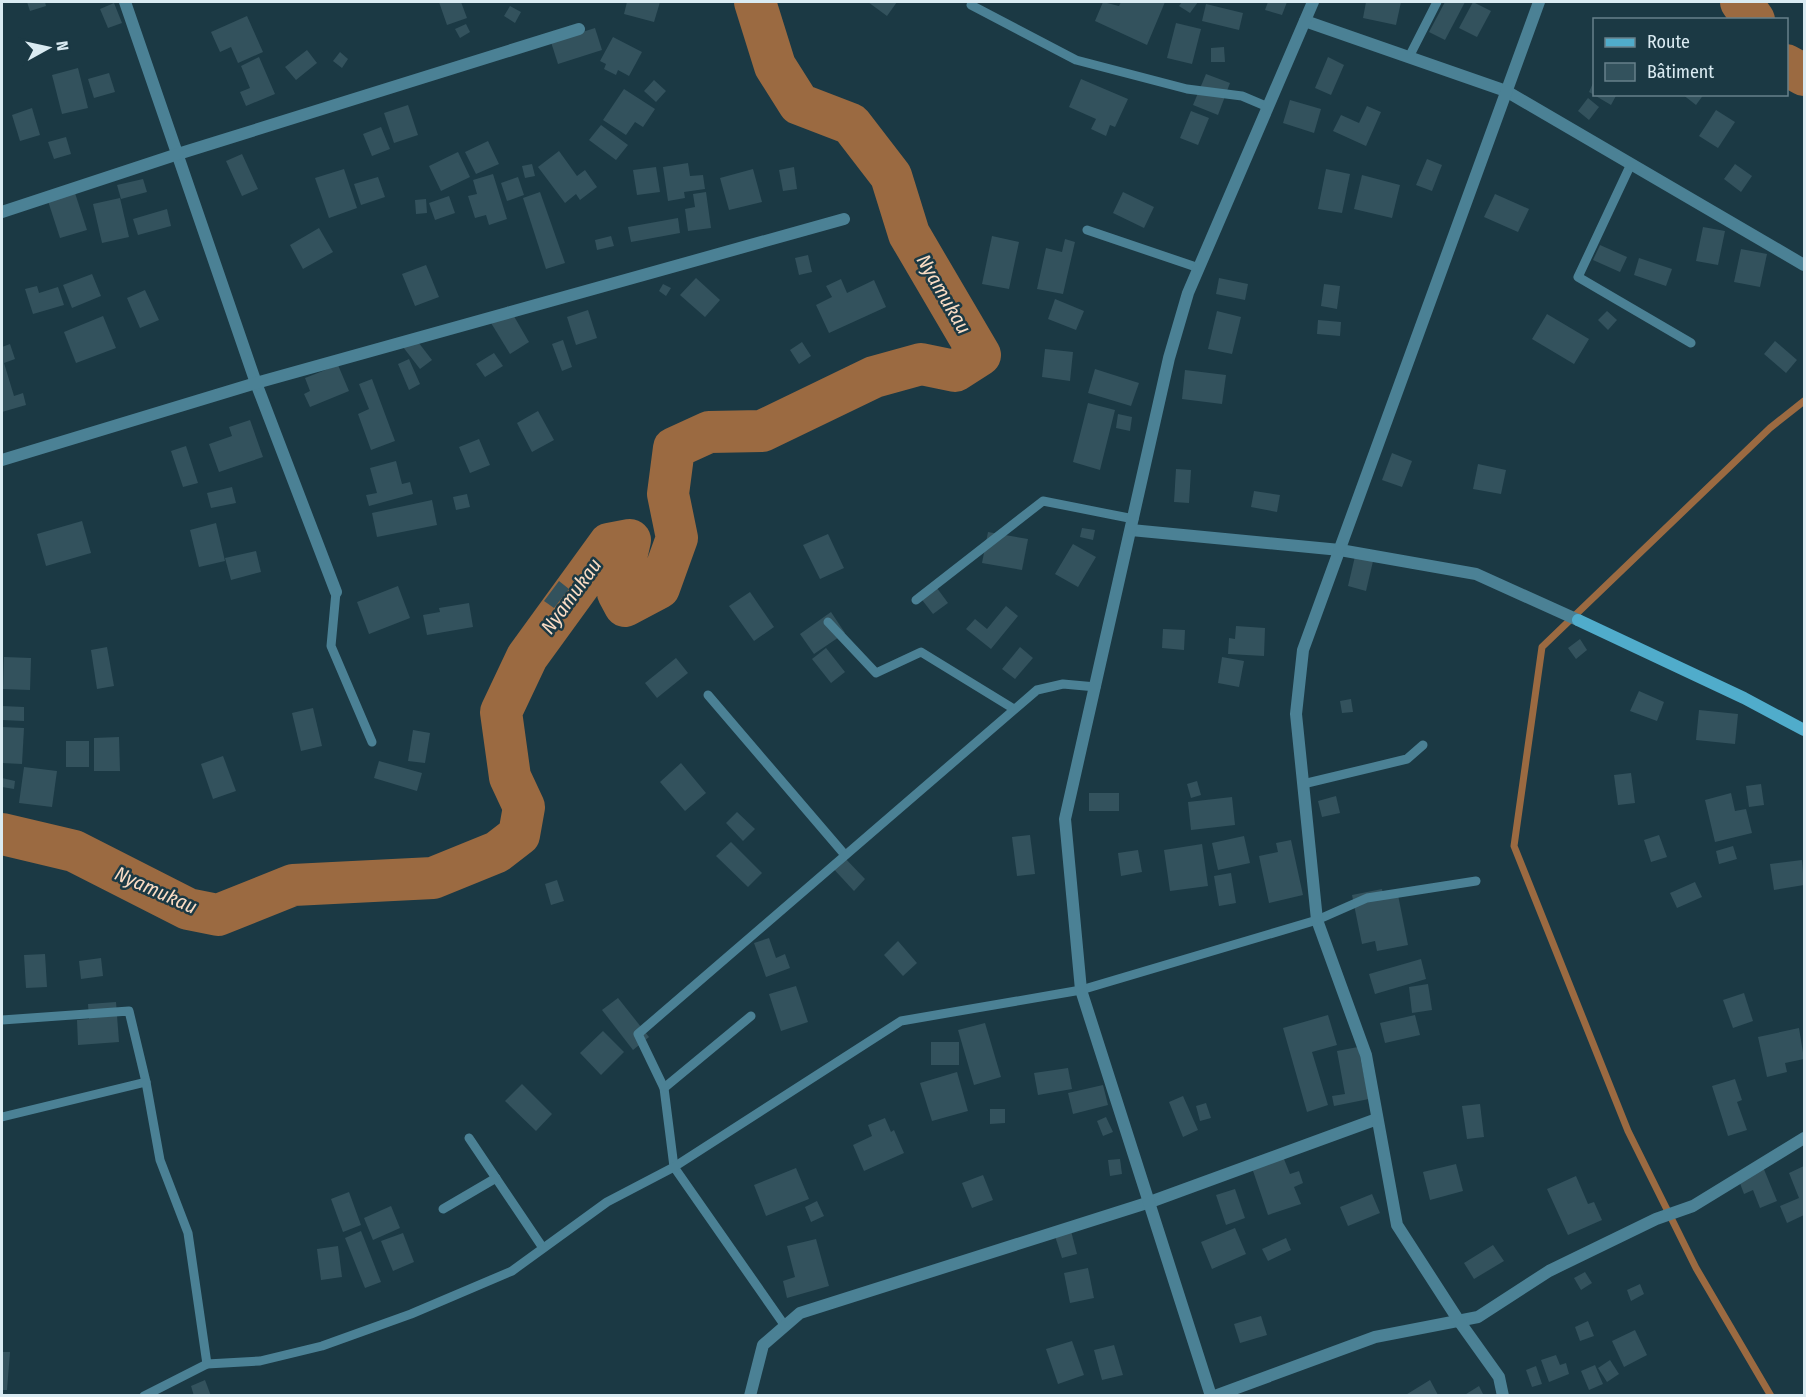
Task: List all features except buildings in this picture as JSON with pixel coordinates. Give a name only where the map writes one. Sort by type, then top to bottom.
[{"type":"street","points":[[125,2],[256,383],[336,592]]},
{"type":"street","points":[[1313,2],[1188,293],[1169,358],[1065,819],[1081,990],[1213,1395],[1375,1337],[1478,1317],[1549,1271],[1656,1219],[1693,1206],[1804,1138]]},
{"type":"street","points":[[1503,1395],[1499,1377],[1459,1321],[1397,1224],[1366,1055],[1317,920],[1296,714],[1303,650],[1539,2]]},
{"type":"street","points":[[1305,21],[1506,91],[1804,265]]},
{"type":"street","points":[[2,212],[178,154],[579,29]]},
{"type":"street","points":[[2,460],[256,383],[844,219]]},
{"type":"street","points":[[1133,525],[1340,550],[1476,574],[1744,698],[1804,730]]},
{"type":"street","points":[[750,1395],[763,1345],[800,1314],[1150,1202],[1377,1119]]},
{"type":"lane","points":[[1409,57],[1437,2]]},
{"type":"lane","points":[[970,4],[1076,60],[1187,89],[1242,96],[1268,107]]},
{"type":"lane","points":[[1631,164],[1578,277],[1691,343]]},
{"type":"lane","points":[[1087,230],[1198,268]]},
{"type":"lane","points":[[916,600],[1043,501],[1133,525]]},
{"type":"lane","points":[[336,592],[331,646],[372,742]]},
{"type":"lane","points":[[828,622],[876,673],[921,652],[1014,709]]},
{"type":"lane","points":[[785,1326],[674,1167],[664,1088],[638,1034],[1036,690],[1063,684],[1096,687]]},
{"type":"lane","points":[[708,695],[846,855]]},
{"type":"lane","points":[[1303,784],[1407,759],[1423,745]]},
{"type":"lane","points":[[144,1395],[207,1364],[260,1360],[322,1346],[411,1314],[512,1271],[607,1202],[674,1167],[902,1021],[1081,990],[1317,920],[1367,898],[1476,881]]},
{"type":"lane","points":[[2,1020],[129,1011],[146,1082],[160,1160],[188,1233],[207,1364]]},
{"type":"lane","points":[[664,1088],[752,1016]]},
{"type":"lane","points":[[2,1117],[146,1082]]},
{"type":"lane","points":[[469,1138],[543,1248]]},
{"type":"lane","points":[[443,1209],[496,1178]]},
{"type":"waterway","name":"Nyamukau","points":[[2,834],[74,851],[188,909],[218,915],[293,885],[433,878],[497,852],[519,835],[524,807],[510,777],[501,712],[527,657],[609,544],[630,540],[618,593],[625,606],[659,588],[677,538],[668,494],[674,448],[709,432],[762,431],[874,377],[921,364],[955,371],[980,355],[909,234],[891,176],[851,124],[799,104],[775,66],[755,2]]},
{"type":"waterway","name":"Nyamukau","points":[[1741,2],[1753,18]]},
{"type":"waterway","name":"Nyamukau","points":[[1788,66],[1804,75]]},
{"type":"waterway","points":[[1771,1396],[1696,1268],[1628,1131],[1514,846],[1542,647],[1770,428],[1804,401]]}]
